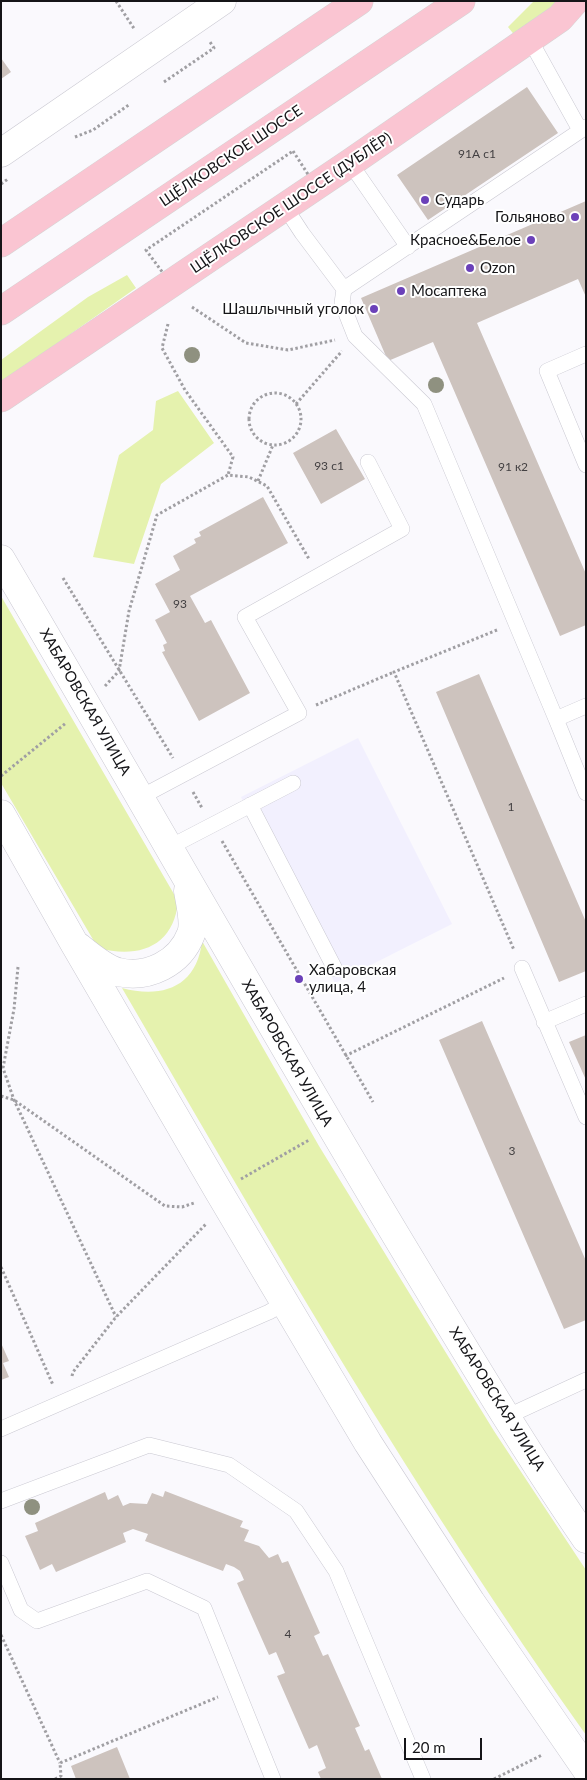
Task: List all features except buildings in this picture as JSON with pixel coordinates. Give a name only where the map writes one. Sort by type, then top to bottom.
[{"type":"main road","points":[[1,153],[222,1]]},
{"type":"main road","points":[[1,243],[359,1]]},
{"type":"main road","name":"ЩЁЛКОВСКОЕ ШОССЕ","points":[[1,311],[461,1]]},
{"type":"main road","name":"ЩЁЛКОВСКОЕ ШОССЕ (ДУБЛЁР)","points":[[1,398],[350,163],[560,18],[576,1]]},
{"type":"main road","name":"ХАБАРОВСКАЯ УЛИЦА","points":[[1,559],[88,705],[139,798],[330,1128],[506,1417],[586,1539]]},
{"type":"main road","points":[[1,814],[74,943],[368,1443],[471,1602],[586,1769]]},
{"type":"main road","points":[[74,943],[98,962],[117,972],[140,973],[162,967],[178,954],[192,933],[192,907],[184,876]]},
{"type":"lane","points":[[344,289],[583,129],[530,38]]},
{"type":"lane","points":[[350,163],[408,247]]},
{"type":"lane","points":[[286,206],[302,233],[344,289],[342,303],[355,336],[424,404],[586,793]]},
{"type":"lane","points":[[586,354],[547,371],[586,465]]},
{"type":"lane","points":[[139,798],[298,713],[246,617],[402,529],[368,462]]},
{"type":"lane","points":[[556,719],[586,706]]},
{"type":"lane","points":[[168,848],[293,783]]},
{"type":"lane","points":[[250,805],[335,969]]},
{"type":"lane","points":[[522,968],[586,1118]]},
{"type":"lane","points":[[544,1022],[586,1004]]},
{"type":"lane","points":[[1,1429],[269,1312],[285,1303]]},
{"type":"lane","points":[[506,1417],[586,1380]]},
{"type":"lane","points":[[1,1501],[149,1445],[229,1465],[296,1511],[336,1572],[423,1779]]},
{"type":"lane","points":[[1,1563],[21,1610],[37,1621],[147,1581],[204,1608],[273,1779]]},
{"type":"path","points":[[116,1],[137,33]]},
{"type":"path","points":[[164,82],[201,56]]},
{"type":"path","points":[[93,130],[130,104]]},
{"type":"path","points":[[156,264],[146,250],[154,244],[293,152],[302,166]]},
{"type":"path","points":[[192,307],[246,343],[288,350],[355,336]]},
{"type":"path","points":[[168,324],[162,348],[185,390],[233,457],[228,475]]},
{"type":"path","points":[[296,404],[355,336]]},
{"type":"path","points":[[270,393],[284,394],[296,404],[300,414],[300,426],[294,436],[285,443],[273,445],[259,440],[250,428],[249,413],[256,400],[270,393]]},
{"type":"path","points":[[258,481],[273,445]]},
{"type":"path","points":[[119,671],[129,611],[157,515],[228,475],[249,477],[266,486],[295,532],[318,576]]},
{"type":"path","points":[[298,713],[514,622]]},
{"type":"path","points":[[345,1056],[522,968],[394,672]]},
{"type":"path","points":[[1,776],[88,705]]},
{"type":"path","points":[[18,967],[14,1009],[3,1068],[14,1100],[116,1317]]},
{"type":"path","points":[[1,1096],[14,1100],[165,1206],[182,1207],[197,1202]]},
{"type":"path","points":[[235,1183],[314,1138]]},
{"type":"path","points":[[67,1401],[72,1372],[116,1317],[208,1222]]},
{"type":"path","points":[[1,1267],[67,1401]]},
{"type":"path","points":[[1,1635],[60,1763],[61,1776],[55,1779]]},
{"type":"path","points":[[60,1763],[237,1689]]},
{"type":"path","points":[[494,1779],[542,1754]]},
{"type":"shaded area","points":[[358,738],[452,924],[335,983],[241,797]]},
{"type":"green space","points":[[534,1],[565,1],[516,37],[508,27]]},
{"type":"green space","points":[[127,275],[136,288],[1,383],[1,360],[88,297]]},
{"type":"green space","points":[[178,391],[214,443],[161,484],[134,564],[93,557],[119,455],[153,430],[156,401]]},
{"type":"green space","points":[[1,596],[178,901],[175,917],[169,929],[152,946],[127,952],[98,948],[1,783]]},
{"type":"green space","points":[[202,941],[319,1146],[494,1431],[586,1570],[586,1735],[523,1645],[403,1461],[289,1273],[122,988],[151,992],[175,986],[185,979],[193,969],[199,957]]},
{"type":"place","name":"Сударь","points":[[425,200]]},
{"type":"place","name":"Гольяново","points":[[575,217]]},
{"type":"place","name":"Красное&Белое","points":[[531,240]]},
{"type":"place","name":"Ozon","points":[[470,268]]},
{"type":"place","name":"Мосаптека","points":[[401,291]]},
{"type":"place","name":"Шашлычный уголок","points":[[374,309]]},
{"type":"place","name":"Хабаровская улица, 4","points":[[299,979]]}]
